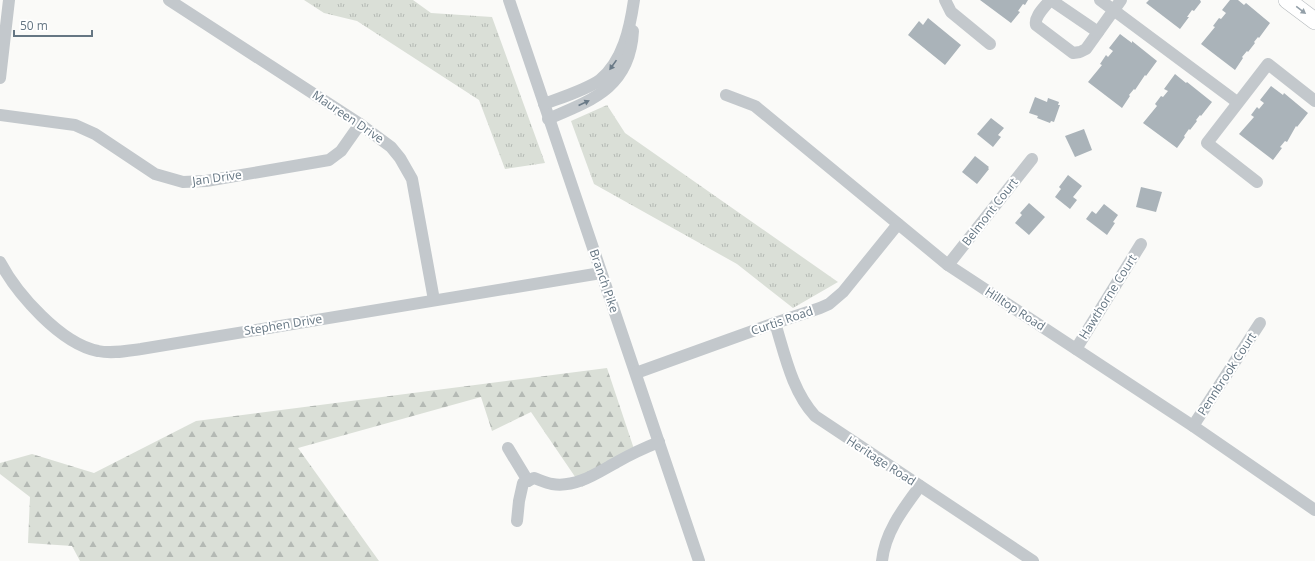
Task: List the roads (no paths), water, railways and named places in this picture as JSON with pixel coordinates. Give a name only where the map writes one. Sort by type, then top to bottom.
[{"type":"highway","points":[[1287,0],[1315,21]]},
{"type":"street","points":[[0,78],[9,0]]},
{"type":"street","name":"Maureen Drive","points":[[169,0],[360,124],[391,147],[400,158],[412,179],[434,300]]},
{"type":"street","name":"Branch Pike","points":[[509,0],[699,561]]},
{"type":"street","points":[[544,104],[589,86],[608,72],[621,53],[632,16],[634,0]]},
{"type":"street","points":[[945,0],[951,12],[990,44]]},
{"type":"street","points":[[1098,32],[1051,0],[1037,16],[1035,21],[1036,25],[1073,53],[1080,52],[1086,49],[1121,0]]},
{"type":"street","points":[[1100,0],[1237,102]]},
{"type":"street","points":[[548,118],[594,98],[610,86],[625,65],[631,49],[633,32],[632,16]]},
{"type":"street","points":[[1257,182],[1207,143],[1237,102],[1268,64],[1315,101]]},
{"type":"street","name":"Hilltop Road","points":[[726,95],[755,106],[948,265],[1313,505]]},
{"type":"street","name":"Jan Drive","points":[[0,115],[75,125],[95,134],[156,174],[183,182],[206,181],[329,160],[341,152],[360,124]]},
{"type":"street","name":"Belmont Court","points":[[948,265],[1032,159]]},
{"type":"street","name":"Curtis Road","points":[[636,374],[820,308],[837,298],[898,224]]},
{"type":"street","name":"Hawthorne Court","points":[[1076,349],[1141,244]]},
{"type":"street","name":"Stephen Drive","points":[[0,262],[13,285],[28,303],[64,335],[89,349],[112,352],[148,348],[601,273]]},
{"type":"street","name":"Heritage Road","points":[[775,323],[797,390],[805,406],[822,422],[1033,561]]},
{"type":"street","name":"Pennbrook Court","points":[[1193,426],[1260,323]]},
{"type":"street","points":[[517,521],[523,483],[534,478],[551,484],[568,484],[579,481],[595,475],[642,448],[659,442]]},
{"type":"street","points":[[508,448],[528,481]]},
{"type":"street","points":[[882,561],[886,541],[894,524],[920,486]]}]
